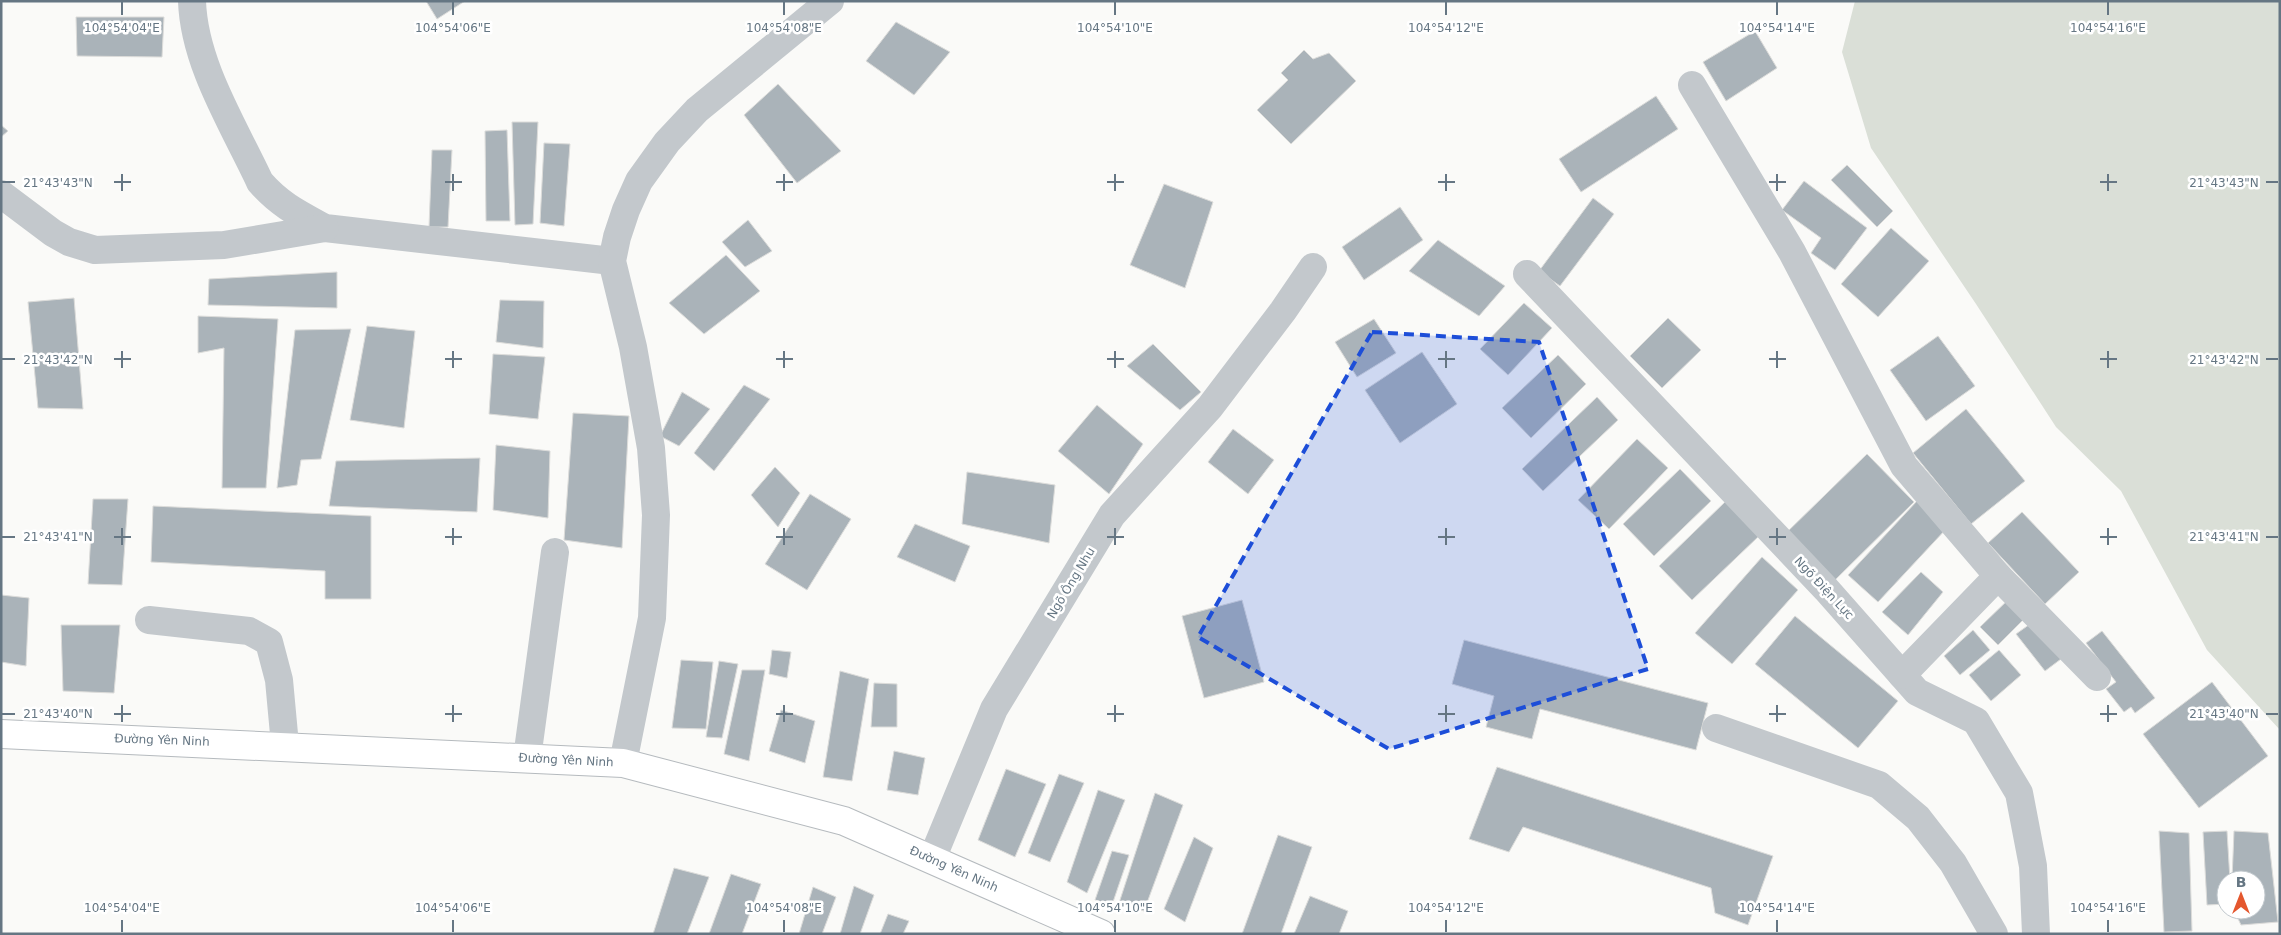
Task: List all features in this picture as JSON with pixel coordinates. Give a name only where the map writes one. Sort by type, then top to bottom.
[{"type":"main road","name":"Đường Yên Ninh","points":[[1,734],[285,745],[623,763],[844,821],[1101,934]]},
{"type":"street","points":[[192,1],[192,14],[204,64],[260,182],[274,198],[325,228]]},
{"type":"street","points":[[623,763],[652,618],[656,515],[651,448],[633,347],[612,262],[626,210],[639,181],[667,142],[697,110],[830,1]]},
{"type":"street","points":[[1692,85],[1792,252],[1904,466],[1998,576],[2097,677]]},
{"type":"street","points":[[1,194],[53,233],[69,242],[95,250],[224,245],[325,228],[612,262]]},
{"type":"street","name":"Ngõ Ông Nhu","points":[[932,859],[994,709],[1112,515],[1210,407],[1283,310],[1313,266]]},
{"type":"street","name":"Ngõ Điện Lực","points":[[1527,274],[1826,589],[1917,692],[1976,721],[2019,793],[2033,866],[2036,934]]},
{"type":"street","points":[[527,758],[555,552]]},
{"type":"street","points":[[1902,675],[1998,576]]},
{"type":"street","points":[[149,620],[248,631],[269,642],[279,680],[285,745]]},
{"type":"street","points":[[1716,728],[1879,785],[1918,818],[1953,863],[1994,934]]},
{"type":"highlighted area","points":[[1372,332],[1539,342],[1648,669],[1389,749],[1198,637]]},
{"type":"shaded area","points":[[1855,1],[2280,1],[2280,730],[2207,650],[2121,491],[2056,427],[1871,148],[1842,52]]},
{"type":"building","points":[[426,1],[465,1],[437,19]]},
{"type":"building","points":[[76,17],[164,17],[162,57],[77,56]]},
{"type":"building","points":[[896,22],[950,52],[914,95],[866,61]]},
{"type":"building","points":[[1755,31],[1777,68],[1726,101],[1703,62]]},
{"type":"building","points":[[1304,50],[1313,59],[1329,53],[1356,81],[1291,144],[1257,110],[1288,80],[1281,73]]},
{"type":"building","points":[[778,84],[841,151],[797,183],[744,115]]},
{"type":"building","points":[[1656,96],[1678,129],[1581,192],[1559,159]]},
{"type":"building","points":[[512,122],[538,122],[533,224],[515,225]]},
{"type":"building","points":[[1,125],[8,131],[1,137]]},
{"type":"building","points":[[507,130],[510,221],[486,221],[485,131]]},
{"type":"building","points":[[544,143],[570,144],[564,226],[540,223]]},
{"type":"building","points":[[432,150],[452,150],[448,227],[429,227]]},
{"type":"building","points":[[1847,165],[1893,211],[1877,227],[1831,180]]},
{"type":"building","points":[[1804,181],[1867,228],[1835,270],[1811,253],[1821,238],[1782,210]]},
{"type":"building","points":[[1164,184],[1213,202],[1185,288],[1130,265]]},
{"type":"building","points":[[1593,198],[1614,214],[1560,286],[1539,271]]},
{"type":"building","points":[[1400,207],[1423,240],[1364,280],[1342,247]]},
{"type":"building","points":[[748,220],[772,251],[745,267],[722,242]]},
{"type":"building","points":[[1891,228],[1929,261],[1878,317],[1841,284]]},
{"type":"building","points":[[1438,240],[1505,286],[1479,316],[1409,271]]},
{"type":"building","points":[[726,255],[760,291],[704,334],[669,303]]},
{"type":"building","points":[[337,272],[337,308],[208,305],[209,279]]},
{"type":"building","points":[[74,298],[83,409],[38,408],[28,302]]},
{"type":"building","points":[[500,300],[544,301],[543,348],[496,342]]},
{"type":"building","points":[[1524,303],[1552,328],[1508,375],[1480,349]]},
{"type":"building","points":[[198,316],[278,319],[266,488],[222,488],[224,348],[198,353]]},
{"type":"building","points":[[1668,318],[1701,350],[1662,388],[1630,356]]},
{"type":"building","points":[[1374,319],[1396,353],[1357,377],[1335,342]]},
{"type":"building","points":[[367,326],[415,331],[404,428],[350,420]]},
{"type":"building","points":[[351,329],[321,459],[301,460],[297,485],[277,488],[295,330]]},
{"type":"building","points":[[1938,336],[1975,386],[1926,421],[1890,370]]},
{"type":"building","points":[[1153,344],[1201,392],[1180,410],[1127,366]]},
{"type":"building","points":[[1422,352],[1457,404],[1400,443],[1365,390]]},
{"type":"building","points":[[493,354],[545,357],[538,419],[489,414]]},
{"type":"building","points":[[1558,355],[1586,384],[1531,438],[1502,408]]},
{"type":"building","points":[[744,385],[770,399],[714,471],[694,453]]},
{"type":"building","points":[[682,392],[710,409],[679,446],[660,436]]},
{"type":"building","points":[[1597,397],[1618,420],[1543,491],[1522,469]]},
{"type":"building","points":[[1097,405],[1143,444],[1109,494],[1058,451]]},
{"type":"building","points":[[1966,409],[2025,481],[1971,524],[1913,453]]},
{"type":"building","points":[[573,413],[629,416],[622,548],[564,540]]},
{"type":"building","points":[[1233,429],[1274,460],[1248,494],[1208,462]]},
{"type":"building","points":[[1637,439],[1668,468],[1609,529],[1578,500]]},
{"type":"building","points":[[496,445],[550,451],[548,518],[493,510]]},
{"type":"building","points":[[1867,454],[1914,502],[1832,583],[1784,535]]},
{"type":"building","points":[[480,458],[477,512],[329,506],[336,461]]},
{"type":"building","points":[[775,467],[800,493],[778,527],[751,495]]},
{"type":"building","points":[[1680,469],[1711,501],[1654,556],[1623,524]]},
{"type":"building","points":[[967,472],[1055,485],[1049,543],[962,524]]},
{"type":"building","points":[[810,494],[851,519],[807,590],[765,564]]},
{"type":"building","points":[[93,499],[128,499],[122,585],[88,584]]},
{"type":"building","points":[[1726,501],[1759,536],[1692,600],[1659,566]]},
{"type":"building","points":[[1917,501],[1947,528],[1878,602],[1848,575]]},
{"type":"building","points":[[153,506],[371,516],[371,599],[325,599],[325,571],[151,562]]},
{"type":"building","points":[[2022,512],[2079,572],[2045,604],[1988,543]]},
{"type":"building","points":[[915,524],[970,546],[955,582],[897,557]]},
{"type":"building","points":[[1762,557],[1798,590],[1732,664],[1695,633]]},
{"type":"building","points":[[1921,572],[1943,592],[1908,635],[1882,612]]},
{"type":"building","points":[[1,595],[29,598],[26,666],[1,662]]},
{"type":"building","points":[[2012,596],[2029,614],[1998,645],[1980,627]]},
{"type":"building","points":[[1242,600],[1264,682],[1204,698],[1182,616]]},
{"type":"building","points":[[1795,616],[1898,701],[1858,748],[1755,664]]},
{"type":"building","points":[[2037,619],[2065,656],[2045,671],[2016,634]]},
{"type":"building","points":[[61,625],[120,625],[114,693],[63,691]]},
{"type":"building","points":[[1973,630],[1990,650],[1960,675],[1944,656]]},
{"type":"building","points":[[2102,631],[2155,698],[2135,713],[2131,707],[2124,712],[2106,689],[2116,682],[2086,643]]},
{"type":"building","points":[[1464,640],[1708,703],[1696,750],[1540,709],[1532,739],[1486,727],[1494,696],[1452,684]]},
{"type":"building","points":[[772,650],[791,652],[787,678],[769,674]]},
{"type":"building","points":[[1999,650],[2021,675],[1991,701],[1969,675]]},
{"type":"building","points":[[681,660],[713,662],[706,729],[672,728]]},
{"type":"building","points":[[719,661],[738,664],[722,738],[706,737]]},
{"type":"building","points":[[742,670],[765,670],[749,761],[724,754]]},
{"type":"building","points":[[840,671],[869,679],[852,781],[823,777]]},
{"type":"building","points":[[2212,682],[2268,756],[2199,808],[2143,734]]},
{"type":"building","points":[[874,683],[897,684],[897,727],[871,727]]},
{"type":"building","points":[[781,710],[815,721],[805,763],[769,751]]},
{"type":"building","points":[[894,751],[925,758],[918,795],[887,790]]},
{"type":"building","points":[[1497,767],[1773,856],[1748,925],[1715,913],[1711,888],[1523,827],[1509,852],[1469,839]]},
{"type":"building","points":[[1006,769],[1046,784],[1015,857],[978,840]]},
{"type":"building","points":[[1059,774],[1084,783],[1050,862],[1028,853]]},
{"type":"building","points":[[1098,790],[1125,800],[1087,893],[1067,882]]},
{"type":"building","points":[[1155,793],[1183,805],[1144,911],[1119,903]]},
{"type":"building","points":[[2159,831],[2189,833],[2192,931],[2164,932]]},
{"type":"building","points":[[2227,831],[2229,870],[2216,870],[2216,905],[2207,905],[2203,832]]},
{"type":"building","points":[[2234,831],[2268,833],[2278,922],[2241,925],[2239,920],[2266,920],[2266,870],[2232,870]]},
{"type":"building","points":[[1278,835],[1312,847],[1281,934],[1242,934]]},
{"type":"building","points":[[1194,837],[1213,848],[1185,922],[1164,909]]},
{"type":"building","points":[[1112,851],[1129,855],[1112,905],[1095,900]]},
{"type":"building","points":[[674,868],[709,877],[687,934],[653,934]]},
{"type":"building","points":[[731,874],[761,884],[742,934],[709,934]]},
{"type":"building","points":[[854,886],[874,895],[860,934],[840,934]]},
{"type":"building","points":[[813,887],[836,897],[822,934],[799,934]]},
{"type":"building","points":[[1310,896],[1348,911],[1339,934],[1294,934]]},
{"type":"building","points":[[888,914],[909,921],[903,934],[880,934]]}]
